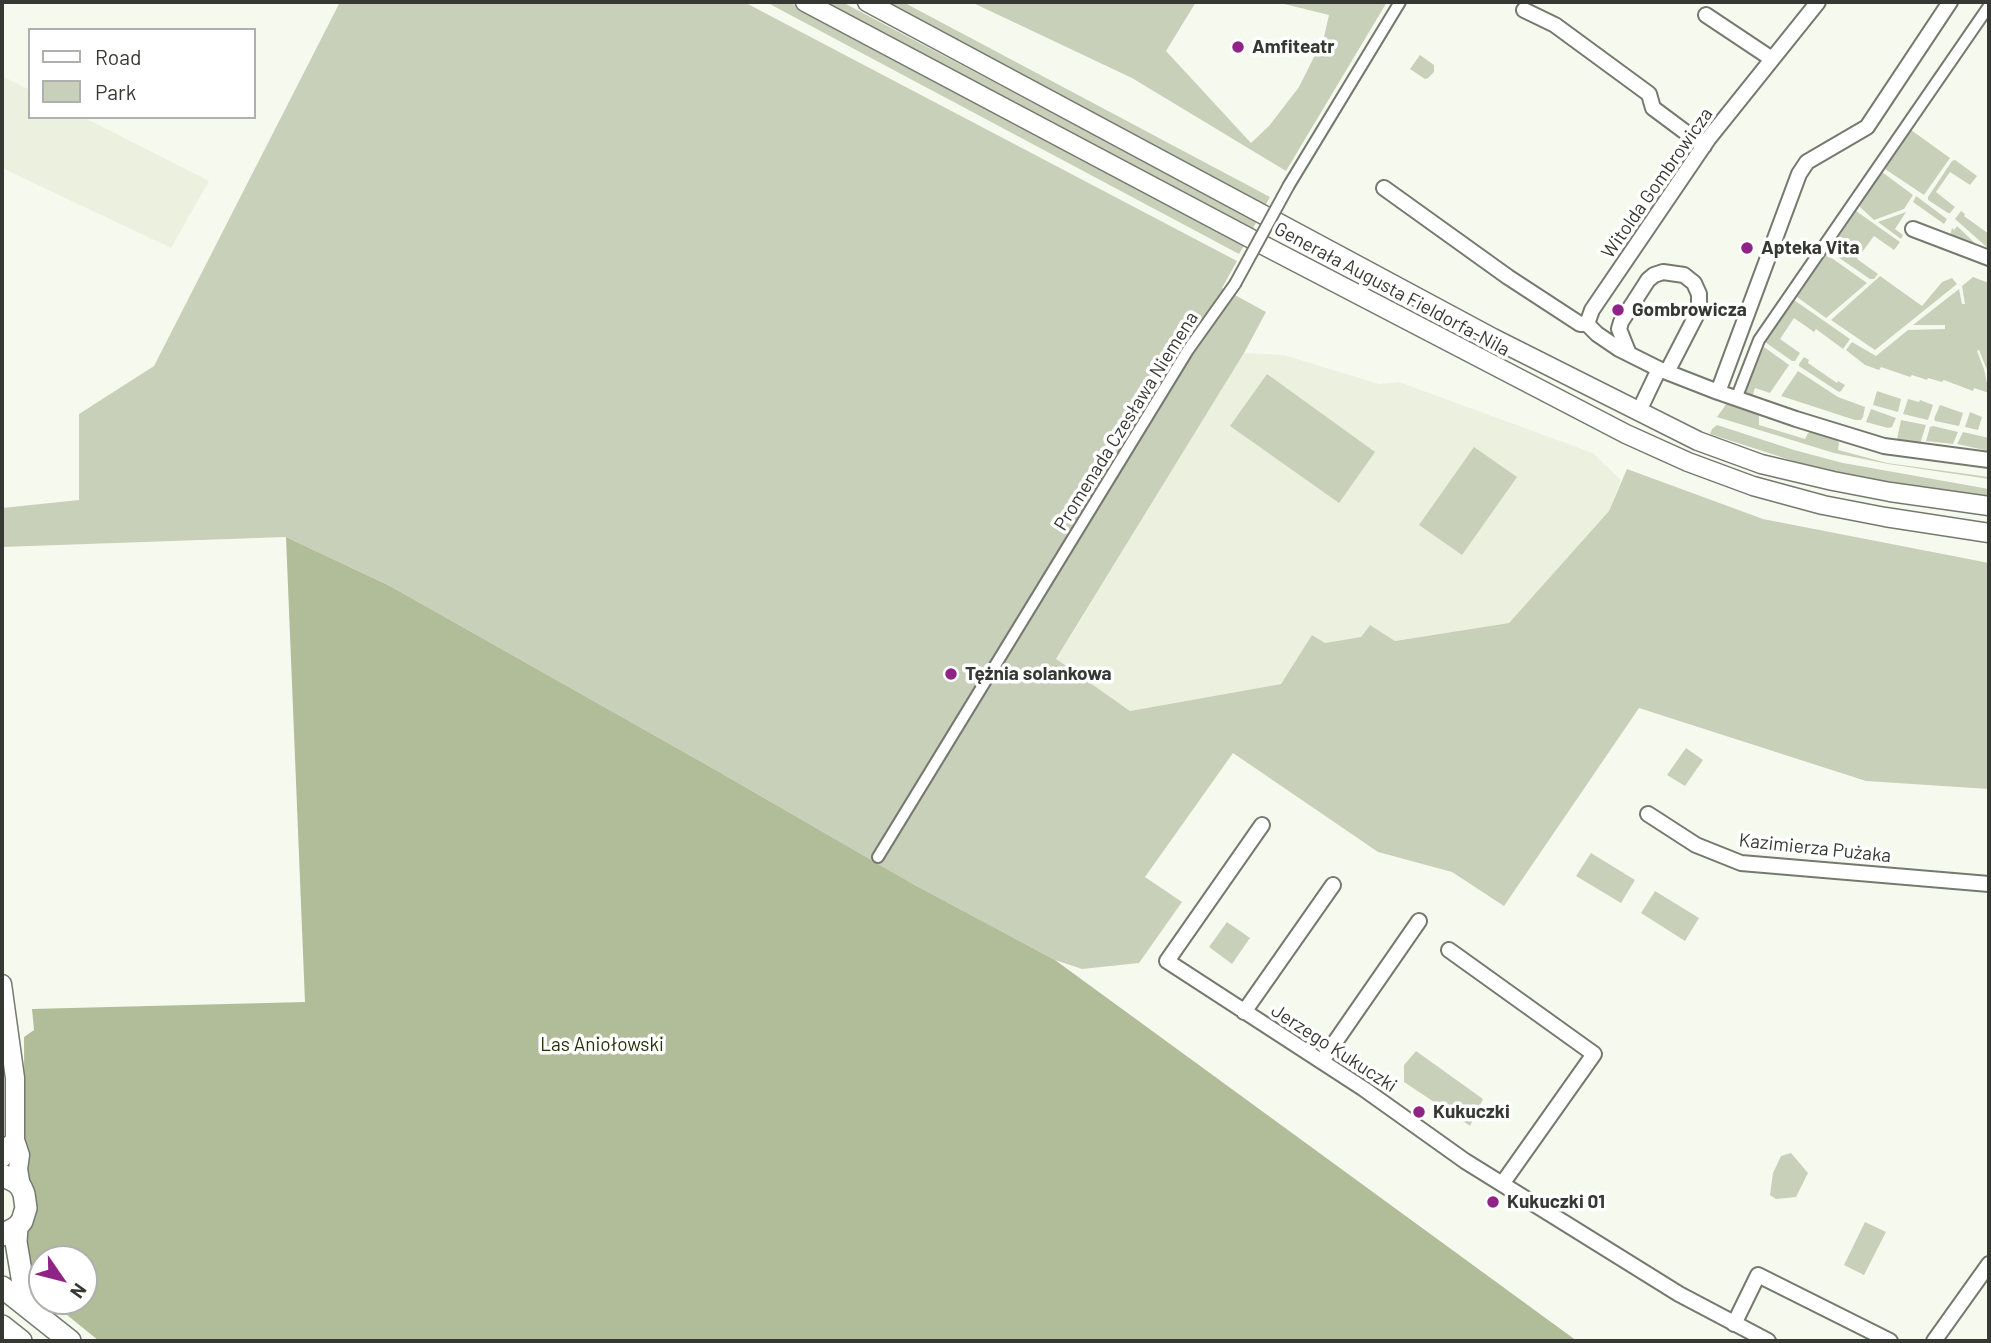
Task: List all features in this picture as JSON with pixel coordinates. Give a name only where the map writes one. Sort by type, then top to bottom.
[{"type":"main road","points":[[2,1175],[16,1182],[24,1194],[26,1208],[22,1221],[10,1231],[16,1242],[27,1307]]},
{"type":"main road","points":[[2,1287],[70,1341]]},
{"type":"main road","points":[[2,1326],[21,1341]]},
{"type":"street","name":"Generała Augusta Fieldorfa-Nila","points":[[805,2],[1577,409],[1688,462],[1753,486],[1823,505],[1989,533]]},
{"type":"street","name":"Generała Augusta Fieldorfa-Nila","points":[[867,2],[1481,332],[1698,440],[1761,464],[1890,492],[1989,506]]},
{"type":"street","name":"Promenada Czesława Niemena","points":[[878,857],[1188,349],[1235,284],[1289,185],[1400,2]]},
{"type":"street","name":"Witolda Gombrowicza","points":[[1587,324],[1592,310],[1704,146],[1818,2]]},
{"type":"street","points":[[1718,392],[1799,174],[1807,162],[1867,127],[1950,2]]},
{"type":"street","points":[[1736,398],[1759,341],[1989,6]]},
{"type":"street","points":[[1524,10],[1555,25],[1649,94],[1653,108],[1704,146]]},
{"type":"street","points":[[1706,15],[1772,59]]},
{"type":"street","points":[[1384,188],[1508,277],[1580,324],[1587,324],[1597,334],[1629,354],[1663,371],[1796,419],[1884,446],[1989,460]]},
{"type":"street","points":[[1913,229],[1989,258]]},
{"type":"street","points":[[1629,354],[1619,329],[1648,280],[1663,272],[1674,272],[1684,275],[1694,283],[1699,294],[1699,310],[1639,411]]},
{"type":"street","name":"Kazimierza Pużaka","points":[[1648,814],[1696,845],[1741,863],[1989,884]]},
{"type":"street","name":"Jerzego Kukuczki","points":[[1262,825],[1167,961],[1364,1089],[1465,1161],[1679,1294],[1768,1341]]},
{"type":"street","points":[[1244,1012],[1333,885]]},
{"type":"street","points":[[1322,1062],[1419,921]]},
{"type":"street","points":[[1449,950],[1594,1054],[1502,1184]]},
{"type":"street","points":[[2,984],[15,1078],[15,1139],[20,1155],[18,1169],[21,1187]]},
{"type":"street","points":[[2,1158],[15,1139]]},
{"type":"street","points":[[1934,1341],[1989,1264]]},
{"type":"street","points":[[1734,1324],[1758,1275],[1890,1341]]},
{"type":"shaded area","points":[[2,76],[28,89],[28,119],[87,119],[209,181],[171,248],[2,168]]},
{"type":"shaded area","points":[[1244,353],[1284,355],[1379,384],[1399,382],[1593,453],[1621,480],[1609,511],[1509,623],[1395,641],[1370,625],[1361,637],[1325,643],[1313,635],[1281,684],[1130,711],[1056,660]]},
{"type":"green space","points":[[340,2],[744,2],[1237,261],[1222,288],[1266,312],[1244,353],[1056,659],[1130,711],[1281,684],[1312,635],[1325,643],[1361,637],[1370,625],[1395,641],[1509,623],[1609,511],[1627,469],[1763,519],[1989,563],[1989,789],[1866,781],[1639,708],[1504,906],[1452,872],[1378,852],[1233,753],[1145,877],[1182,902],[1139,963],[1082,969],[1055,960],[913,884],[390,586],[286,537],[2,547],[2,508],[79,500],[79,414],[154,366]]},
{"type":"green space","points":[[766,2],[789,2],[1245,244],[1239,254]]},
{"type":"green space","points":[[822,2],[842,2],[1257,221],[1252,230]]},
{"type":"green space","points":[[882,2],[903,2],[1270,197],[1265,206]]},
{"type":"green space","points":[[971,2],[1196,2],[1166,51],[1251,143],[1269,126],[1299,87],[1324,37],[1329,15],[1276,2],[1387,2],[1286,171],[1132,78]]},
{"type":"green space","points":[[1420,55],[1434,65],[1434,72],[1425,79],[1410,69]]},
{"type":"green space","points":[[1911,130],[1950,158],[1924,195],[1885,169]]},
{"type":"green space","points":[[1955,160],[1977,176],[1970,185],[1950,172],[1936,192],[1955,207],[1948,213],[1928,200],[1928,197]]},
{"type":"green space","points":[[1882,172],[1913,195],[1904,209],[1874,220],[1859,206]]},
{"type":"green space","points":[[1916,196],[1947,219],[1944,224],[1913,202]]},
{"type":"green space","points":[[1856,211],[1900,242],[1894,250],[1874,236],[1857,259],[1878,274],[1874,279],[1870,279],[1829,251]]},
{"type":"green space","points":[[1961,211],[1989,234],[1989,249],[1955,219]]},
{"type":"green space","points":[[1906,212],[1895,229],[1903,235],[1901,239],[1878,222]]},
{"type":"green space","points":[[1957,226],[1980,248],[1950,236],[1952,228],[1954,230]]},
{"type":"green space","points":[[1826,254],[1867,283],[1826,318],[1797,297]]},
{"type":"green space","points":[[1880,276],[1922,306],[1942,282],[1952,278],[1957,284],[1875,350],[1831,320]]},
{"type":"green space","points":[[1973,277],[1989,283],[1987,370],[1979,350],[1977,351],[1989,393],[1974,388],[1973,391],[1944,380],[1927,380],[1912,375],[1910,377],[1881,367],[1879,370],[1865,365],[1846,350],[1852,342],[1876,356],[1908,330],[1945,329],[1945,325],[1913,325],[1959,289],[1962,304],[1965,304],[1962,286]]},
{"type":"green space","points":[[1794,300],[1850,339],[1843,349],[1816,329],[1814,332],[1794,318],[1780,339],[1800,353],[1795,361],[1765,342]]},
{"type":"green space","points":[[1764,347],[1789,365],[1770,393],[1755,388],[1752,397],[1744,395]]},
{"type":"green space","points":[[1804,357],[1809,360],[1808,363],[1837,383],[1838,381],[1845,385],[1841,391],[1799,366]]},
{"type":"green space","points":[[1798,371],[1838,397],[1865,407],[1861,420],[1781,396]]},
{"type":"green space","points":[[1267,374],[1375,452],[1339,503],[1230,426]]},
{"type":"green space","points":[[1877,391],[1901,399],[1898,412],[1873,405]]},
{"type":"green space","points":[[1908,399],[1933,405],[1928,420],[1903,414]]},
{"type":"green space","points":[[1727,403],[1759,415],[1759,425],[1805,439],[1812,431],[1837,440],[1838,450],[1887,463],[1989,479],[1888,464],[1834,453],[1717,417]]},
{"type":"green space","points":[[1940,405],[1963,413],[1959,426],[1935,421]]},
{"type":"green space","points":[[1871,409],[1896,418],[1892,427],[1866,422]]},
{"type":"green space","points":[[1970,412],[1982,417],[1978,430],[1965,427]]},
{"type":"green space","points":[[1901,420],[1926,425],[1920,444],[1897,439]]},
{"type":"green space","points":[[1717,425],[1843,463],[1989,489],[1989,498],[1854,477],[1815,468],[1710,434]]},
{"type":"green space","points":[[1930,427],[1958,432],[1953,444],[1926,441]]},
{"type":"green space","points":[[1963,432],[1989,438],[1989,451],[1957,444]]},
{"type":"green space","points":[[1474,447],[1517,477],[1462,555],[1419,525]]},
{"type":"green space","name":"Las Aniołowski","points":[[286,537],[390,586],[913,884],[1055,960],[1577,1341],[99,1341],[67,1315],[98,1315],[98,1245],[28,1245],[28,1265],[25,1260],[24,1037],[34,1030],[32,1009],[305,1002]]},
{"type":"green space","points":[[1686,748],[1703,760],[1685,786],[1667,775]]},
{"type":"green space","points":[[1591,853],[1635,880],[1621,903],[1576,876]]},
{"type":"green space","points":[[1655,891],[1699,918],[1685,941],[1641,913]]},
{"type":"green space","points":[[1227,922],[1250,938],[1232,964],[1209,947]]},
{"type":"green space","points":[[1416,1051],[1483,1099],[1470,1126],[1404,1082],[1404,1065]]},
{"type":"green space","points":[[1791,1153],[1808,1173],[1796,1197],[1776,1199],[1770,1195],[1773,1173],[1781,1156]]},
{"type":"green space","points":[[1865,1222],[1886,1232],[1864,1275],[1844,1265]]},
{"type":"place","name":"Amfiteatr","points":[[1238,47]]},
{"type":"place","name":"Apteka Vita","points":[[1747,248]]},
{"type":"place","name":"Gombrowicza","points":[[1618,310]]},
{"type":"place","name":"Tężnia solankowa","points":[[951,674]]},
{"type":"place","name":"Kukuczki","points":[[1419,1112]]},
{"type":"place","name":"Kukuczki 01","points":[[1493,1202]]}]
